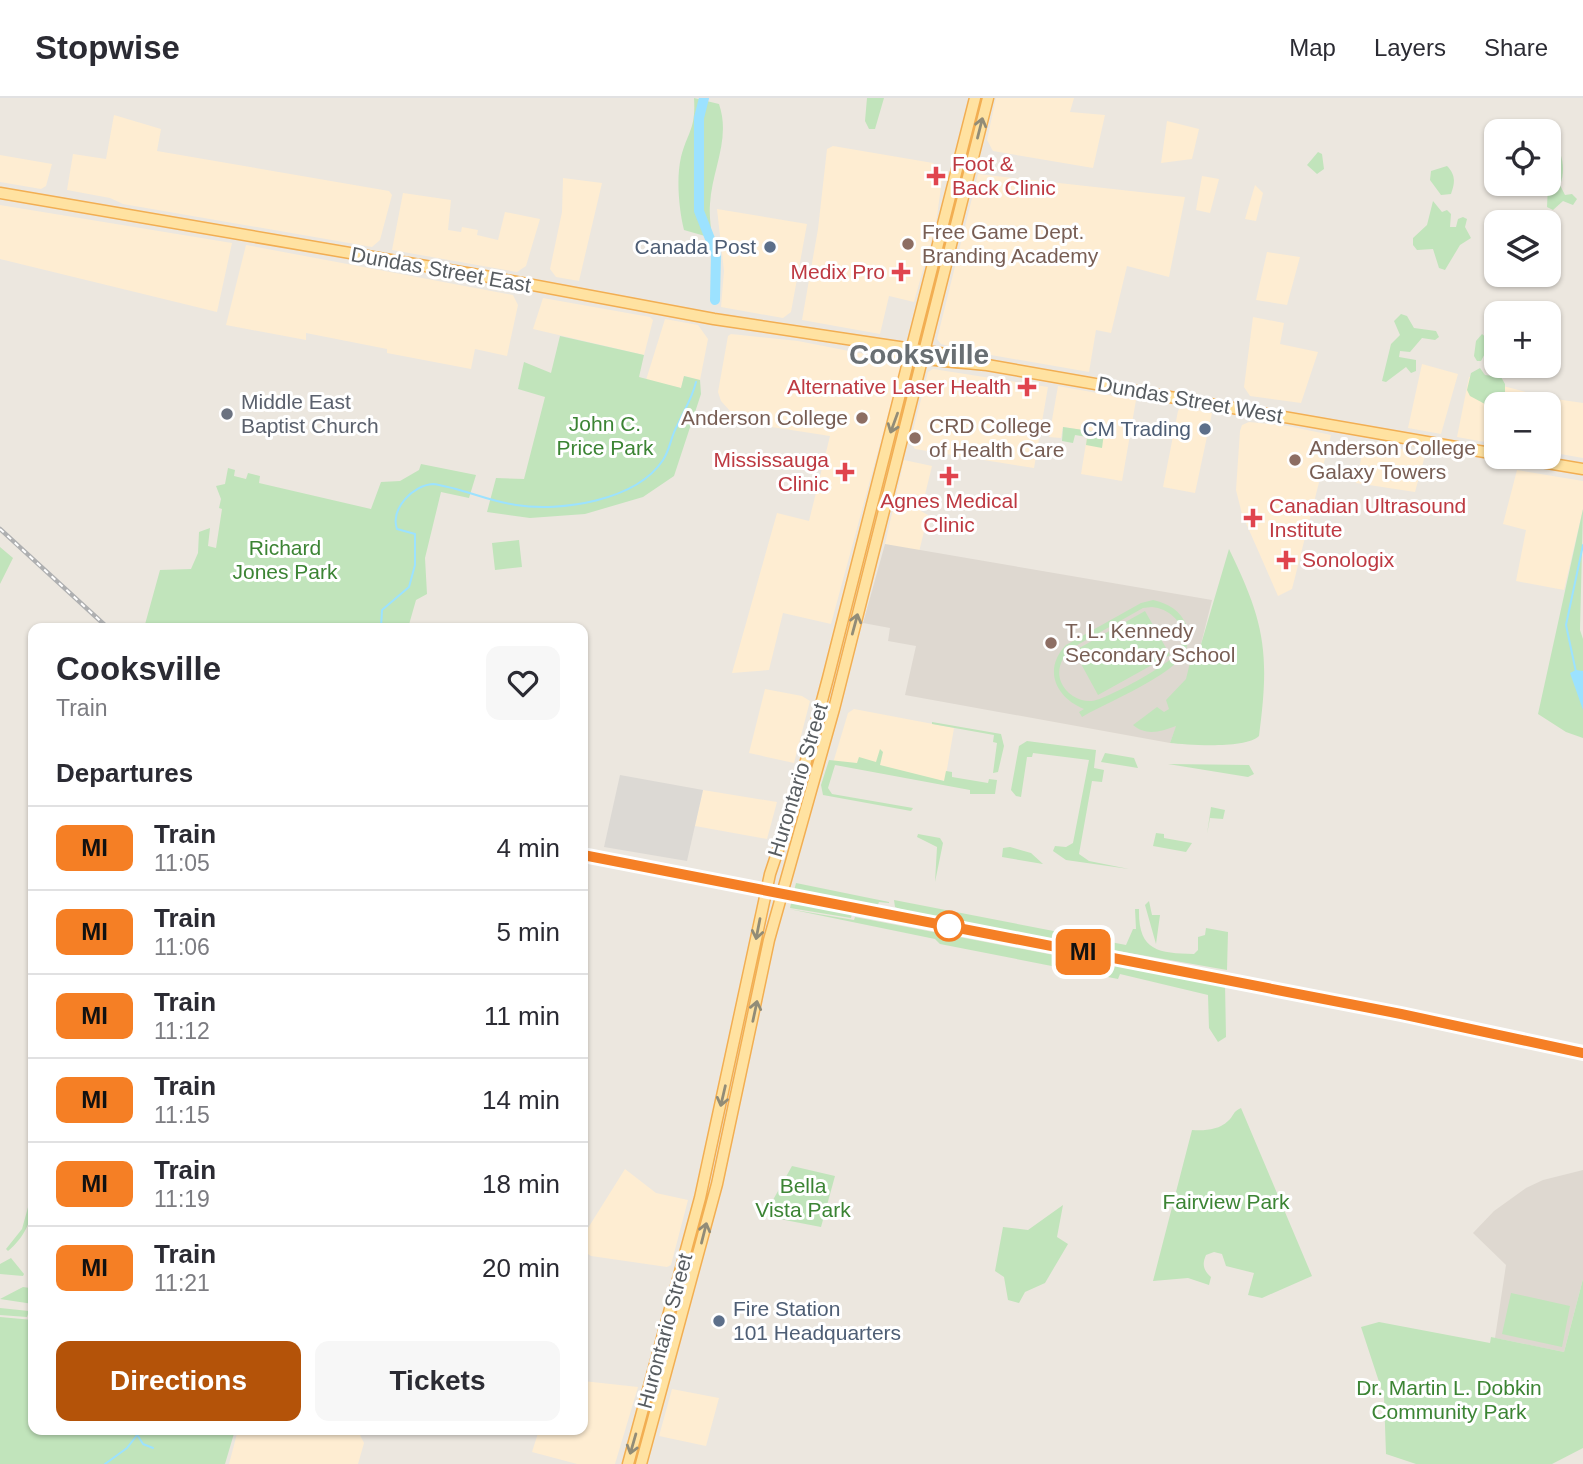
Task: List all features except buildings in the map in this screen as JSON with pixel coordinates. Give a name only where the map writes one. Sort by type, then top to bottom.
[{"type":"main road","name":"Hurontario Street","points":[[641,1464],[697,1263],[742,1073],[769,940],[828,732],[918,354],[944,211],[975,98]]},
{"type":"main road","name":"Hurontario Street","points":[[628,1464],[700,1198],[770,874],[811,741],[988,98]]},
{"type":"main road","name":"Dundas Street East","points":[[0,194],[882,346],[887,344],[918,354]]},
{"type":"main road","name":"Dundas Street West","points":[[918,354],[959,356],[967,363],[1215,402],[1484,452]]},
{"type":"main road","points":[[1561,465],[1583,469]]},
{"type":"shaded area","points":[[996,98],[1074,98],[1070,112],[1105,115],[1093,168],[993,151],[987,140]]},
{"type":"shaded area","points":[[114,115],[161,129],[157,151],[389,191],[392,195],[380,240],[372,247],[123,204],[110,198],[67,190],[73,154],[106,159]]},
{"type":"shaded area","points":[[1167,121],[1199,129],[1192,159],[1161,163]]},
{"type":"shaded area","points":[[833,146],[933,163],[943,173],[936,223],[914,302],[889,296],[880,334],[802,320],[818,229],[827,149]]},
{"type":"shaded area","points":[[0,155],[52,164],[46,186],[41,189],[0,182]]},
{"type":"shaded area","points":[[978,174],[1185,197],[1169,277],[1127,266],[1111,333],[1096,330],[1089,372],[968,351],[941,344],[937,339]]},
{"type":"shaded area","points":[[1202,176],[1219,179],[1210,213],[1196,210]]},
{"type":"shaded area","points":[[563,178],[602,183],[579,281],[556,277],[550,269],[562,212]]},
{"type":"shaded area","points":[[1255,185],[1263,193],[1256,221],[1245,219]]},
{"type":"shaded area","points":[[403,193],[451,200],[448,230],[461,232],[462,227],[478,230],[477,235],[498,240],[505,212],[540,219],[526,266],[517,272],[392,250]]},
{"type":"shaded area","points":[[0,205],[232,243],[217,312],[0,259]]},
{"type":"shaded area","points":[[717,209],[807,224],[791,312],[783,318],[721,307],[724,271]]},
{"type":"shaded area","points":[[246,245],[513,295],[518,305],[507,356],[475,349],[471,369],[387,353],[387,349],[306,333],[306,340],[226,325]]},
{"type":"shaded area","points":[[1267,252],[1300,257],[1287,305],[1256,300]]},
{"type":"shaded area","points":[[543,298],[650,317],[653,320],[644,355],[533,329]]},
{"type":"shaded area","points":[[1253,317],[1284,323],[1280,344],[1318,352],[1301,403],[1250,396],[1244,387]]},
{"type":"shaded area","points":[[665,319],[698,325],[708,339],[700,380],[684,376],[681,388],[646,380]]},
{"type":"shaded area","points":[[731,334],[798,341],[890,359],[898,362],[900,370],[831,624],[783,613],[769,670],[732,673],[777,513],[809,521],[830,436],[740,422],[721,401],[718,392],[728,336]]},
{"type":"shaded area","points":[[1422,364],[1458,374],[1441,434],[1408,428]]},
{"type":"shaded area","points":[[933,369],[1048,387],[1034,468],[915,449],[910,442],[928,372]]},
{"type":"shaded area","points":[[1469,377],[1526,392],[1484,392],[1484,442],[1457,437]]},
{"type":"shaded area","points":[[1058,386],[1136,400],[1122,481],[1081,474],[1088,431],[1063,427],[1061,438],[1049,437]]},
{"type":"shaded area","points":[[1561,400],[1583,403],[1583,458],[1561,454]]},
{"type":"shaded area","points":[[1181,407],[1212,413],[1195,493],[1163,487]]},
{"type":"shaded area","points":[[1249,422],[1288,426],[1331,435],[1292,589],[1278,596],[1242,514],[1236,490],[1240,431],[1242,425]]},
{"type":"shaded area","points":[[1364,445],[1426,452],[1415,492],[1356,483]]},
{"type":"shaded area","points":[[904,460],[932,466],[921,511],[928,515],[919,552],[885,544]]},
{"type":"shaded area","points":[[1517,470],[1583,481],[1583,509],[1564,590],[1516,581],[1526,530],[1503,524]]},
{"type":"shaded area","name":"T. L. Kennedy Secondary School","points":[[885,544],[1212,600],[1188,696],[1170,743],[905,695],[916,646],[888,641],[890,628],[863,623]]},
{"type":"shaded area","points":[[765,689],[802,696],[810,701],[794,763],[749,753]]},
{"type":"shaded area","points":[[854,709],[954,728],[945,781],[833,763],[848,713]]},
{"type":"shaded area","points":[[620,775],[703,790],[687,861],[604,847]]},
{"type":"shaded area","points":[[703,790],[777,802],[767,839],[695,826]]},
{"type":"shaded area","points":[[625,1169],[656,1193],[688,1200],[671,1265],[667,1267],[591,1256],[588,1254],[588,1228]]},
{"type":"shaded area","points":[[1583,1170],[1583,1279],[1564,1352],[1495,1338],[1506,1265],[1473,1233],[1494,1211],[1526,1188],[1543,1180]]},
{"type":"shaded area","points":[[588,1382],[638,1387],[615,1464],[577,1464],[532,1452],[537,1435],[588,1435]]},
{"type":"shaded area","points":[[672,1389],[719,1398],[706,1446],[659,1436]]},
{"type":"shaded area","points":[[237,1435],[360,1435],[364,1443],[358,1464],[229,1464]]},
{"type":"green space","points":[[694,98],[719,104],[722,117],[722,142],[711,191],[712,238],[684,230],[681,213],[679,166],[693,123]]},
{"type":"green space","points":[[867,98],[884,98],[875,129],[869,129],[865,121]]},
{"type":"green space","points":[[1318,152],[1322,154],[1324,169],[1317,174],[1307,165]]},
{"type":"green space","points":[[1561,157],[1563,165],[1561,181]]},
{"type":"green space","points":[[1447,166],[1454,179],[1453,186],[1451,194],[1441,195],[1430,180],[1431,171]]},
{"type":"green space","points":[[1561,187],[1565,195],[1572,194],[1577,199],[1573,205],[1563,201],[1553,210],[1547,207],[1548,196],[1561,196]]},
{"type":"green space","points":[[1433,201],[1442,212],[1447,210],[1451,214],[1450,227],[1456,227],[1458,219],[1467,219],[1465,227],[1471,238],[1460,245],[1445,270],[1439,268],[1433,249],[1417,250],[1413,245],[1413,238],[1427,225]]},
{"type":"green space","points":[[1401,314],[1407,316],[1414,328],[1436,331],[1439,337],[1435,340],[1422,338],[1410,352],[1400,351],[1399,357],[1416,360],[1416,371],[1411,373],[1406,367],[1386,382],[1382,381],[1391,344],[1400,335],[1394,321]]},
{"type":"green space","points":[[1482,334],[1484,336],[1484,355],[1481,361],[1477,361],[1474,356],[1476,341]]},
{"type":"green space","name":"John C. Price Park","points":[[560,336],[644,355],[639,377],[681,388],[684,376],[700,380],[701,394],[674,476],[643,497],[585,514],[530,518],[487,512],[496,478],[524,479],[545,397],[518,389],[524,362],[551,373]]},
{"type":"green space","points":[[1480,368],[1484,378],[1502,378],[1505,392],[1484,392],[1484,404],[1470,396],[1467,390],[1471,373]]},
{"type":"green space","points":[[1063,427],[1104,433],[1102,448],[1086,445],[1087,437],[1075,435],[1073,443],[1062,441]]},
{"type":"green space","name":"Richard Jones Park","points":[[421,464],[476,475],[469,498],[441,492],[425,558],[427,594],[416,600],[409,623],[145,623],[160,570],[191,569],[198,553],[199,532],[210,528],[208,546],[216,548],[222,509],[219,508],[221,499],[216,486],[225,484],[228,468],[235,470],[234,476],[246,479],[248,473],[260,476],[259,483],[371,509],[381,482],[400,481],[419,470]]},
{"type":"green space","points":[[1583,509],[1580,630],[1583,639],[1583,738],[1566,732],[1538,714]]},
{"type":"green space","points":[[519,540],[522,567],[495,570],[492,543]]},
{"type":"green space","points":[[0,547],[13,558],[0,584]]},
{"type":"green space","points":[[1229,549],[1250,598],[1262,639],[1264,682],[1259,736],[1242,743],[1230,744],[1170,743],[1176,726],[1153,732],[1143,731],[1133,725],[1157,707],[1164,712],[1169,709],[1166,700],[1186,679],[1193,650],[1199,651]]},
{"type":"green space","points":[[1153,600],[1173,608],[1181,616],[1189,635],[1184,654],[1159,676],[1082,717],[1079,712],[1084,709],[1066,697],[1056,682],[1055,663],[1059,654],[1066,645],[1141,603]],"holes":[[[1143,608],[1160,609],[1174,617],[1182,630],[1181,645],[1172,658],[1136,681],[1099,699],[1082,700],[1066,690],[1061,682],[1060,668],[1065,655],[1072,648]]]},
{"type":"green space","points":[[1145,611],[1170,655],[1098,695],[1074,651]]},
{"type":"green space","points":[[932,722],[1001,734],[1004,746],[998,772],[993,773],[997,743],[993,742],[994,735]]},
{"type":"green space","points":[[1027,741],[1096,750],[1094,768],[1104,770],[1102,782],[1092,781],[1079,854],[1089,861],[1129,869],[1066,860],[1053,851],[1055,846],[1066,847],[1073,843],[1089,760],[1033,753],[1032,757],[1027,757],[1021,797],[1016,796],[1011,790],[1019,746]]},
{"type":"green space","points":[[880,749],[883,752],[880,765],[944,781],[946,771],[952,772],[952,777],[988,783],[989,779],[997,780],[995,794],[970,794],[970,790],[835,765],[828,788],[832,794],[913,808],[911,811],[823,795],[821,785],[829,760],[857,763],[859,757],[876,762]]},
{"type":"green space","points":[[1105,753],[1134,758],[1138,768],[1101,762]]},
{"type":"green space","points":[[1168,764],[1249,765],[1254,774],[1248,777]]},
{"type":"green space","points":[[1211,807],[1225,810],[1223,819],[1210,818],[1207,834]]},
{"type":"green space","points":[[1156,833],[1164,834],[1164,838],[1192,843],[1186,852],[1153,846]]},
{"type":"green space","points":[[918,834],[940,838],[943,843],[935,882],[937,847],[917,837]]},
{"type":"green space","points":[[1010,847],[1031,853],[1043,864],[1002,857],[1003,848]]},
{"type":"green space","points":[[796,883],[889,903],[879,902],[877,907],[794,891]]},
{"type":"green space","points":[[792,899],[853,909],[851,918],[790,908]]},
{"type":"green space","points":[[894,900],[1126,945],[1133,929],[1136,929],[1135,909],[1139,909],[1142,934],[1153,947],[1161,950],[1194,954],[1198,950],[1198,937],[1205,935],[1206,928],[1228,932],[1227,970],[918,916],[895,907]]},
{"type":"green space","points":[[1149,901],[1152,915],[1160,915],[1156,944],[1145,905]]},
{"type":"green space","points":[[789,909],[854,920],[855,917],[1106,965],[1108,958],[1225,984],[1226,1037],[1218,1042],[1209,1028],[1208,995],[1120,974],[1118,979],[940,944],[935,939]]},
{"type":"green space","name":"Fairview Park","points":[[1241,1108],[1312,1276],[1262,1298],[1248,1295],[1254,1273],[1226,1266],[1222,1254],[1214,1252],[1206,1255],[1204,1261],[1204,1267],[1211,1277],[1209,1285],[1188,1278],[1153,1281],[1192,1130],[1216,1128]]},
{"type":"green space","name":"Bella Vista Park","points":[[792,1166],[835,1176],[821,1227],[764,1216]]},
{"type":"green space","points":[[1063,1205],[1057,1237],[1068,1244],[1045,1283],[1025,1292],[1019,1303],[1008,1300],[1004,1277],[995,1271],[1003,1227],[1028,1230]]},
{"type":"green space","points":[[28,1207],[26,1229],[8,1251],[6,1249],[22,1229]]},
{"type":"green space","points":[[11,1258],[23,1276],[0,1274],[0,1264]]},
{"type":"green space","name":"Dr. Martin L. Dobkin Community Park","points":[[1583,1279],[1583,1448],[1552,1464],[1416,1464],[1386,1454],[1384,1397],[1361,1327],[1379,1322],[1490,1343],[1491,1337],[1564,1352]]},
{"type":"green space","points":[[23,1287],[28,1288],[28,1303],[0,1299]]},
{"type":"green space","points":[[1511,1293],[1570,1306],[1562,1347],[1502,1334]]},
{"type":"green space","points":[[0,1308],[28,1311],[27,1317],[0,1315]]},
{"type":"green space","points":[[0,1317],[28,1320],[28,1435],[234,1435],[225,1464],[0,1464]]},
{"type":"water","points":[[1583,671],[1583,710],[1570,673]]},
{"type":"waterway","points":[[704,98],[699,118],[699,211],[716,254],[715,300]]},
{"type":"waterway","points":[[381,623],[382,610],[409,587],[415,565],[415,534],[397,529],[396,521],[400,506],[411,493],[425,485],[433,484],[505,503],[534,507],[575,505],[616,494],[651,474],[663,460],[696,382]]},
{"type":"waterway","points":[[1576,672],[1566,625],[1583,545]]},
{"type":"waterway","points":[[105,1464],[127,1448],[137,1435]]},
{"type":"waterway","points":[[138,1436],[143,1444],[153,1448]]},
{"type":"railway","points":[[0,529],[103,623]]},
{"type":"railway","points":[[588,856],[1583,1049]]},
{"type":"train","name":"MI","points":[[588,856],[1401,1014],[1583,1053]]},
{"type":"place","name":"Foot & Back Clinic","points":[[936,176]]},
{"type":"place","name":"Free Game Dept. Branding Academy","points":[[908,244]]},
{"type":"place","name":"Canada Post","points":[[770,247]]},
{"type":"place","name":"Medix Pro","points":[[901,272]]},
{"type":"place","name":"Alternative Laser Health","points":[[1027,387]]},
{"type":"place","name":"Middle East Baptist Church","points":[[227,414]]},
{"type":"place","name":"Anderson College","points":[[862,418]]},
{"type":"place","name":"CM Trading","points":[[1205,429]]},
{"type":"place","name":"CRD College of Health Care","points":[[915,438]]},
{"type":"place","name":"Anderson College Galaxy Towers","points":[[1295,460]]},
{"type":"place","name":"Mississauga Clinic","points":[[845,472]]},
{"type":"place","name":"Agnes Medical Clinic","points":[[949,476]]},
{"type":"place","name":"Canadian Ultrasound Institute","points":[[1253,518]]},
{"type":"place","name":"Sonologix","points":[[1286,560]]},
{"type":"place","name":"T. L. Kennedy Secondary School","points":[[1051,643]]},
{"type":"place","name":"Fire Station 101 Headquarters","points":[[719,1321]]},
{"type":"district","name":"Cooksville","points":[[919,354]]}]
